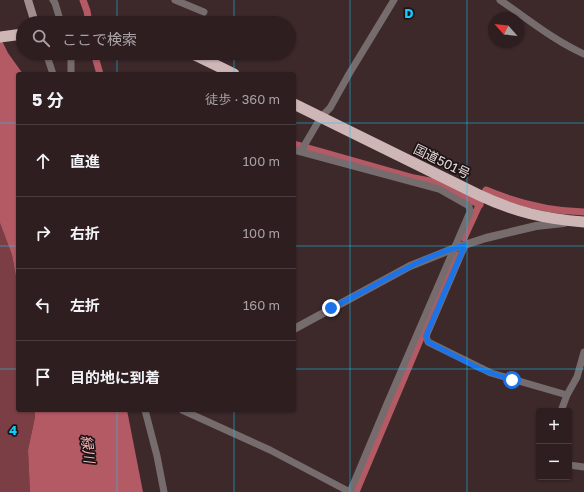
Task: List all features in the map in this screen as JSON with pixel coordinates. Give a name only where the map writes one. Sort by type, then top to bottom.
[{"type":"highway","points":[[0,37],[16,35]]},
{"type":"highway","points":[[205,60],[230,72]]},
{"type":"highway","name":"国道501号","points":[[296,105],[482,197],[511,209],[541,217],[583,222]]},
{"type":"main road","points":[[28,0],[33,16]]},
{"type":"street","points":[[53,0],[59,16]]},
{"type":"street","points":[[176,0],[204,12]]},
{"type":"street","points":[[186,412],[270,450],[350,492],[470,212],[469,206],[439,189],[300,148],[321,117],[330,108],[394,0]]},
{"type":"street","points":[[500,0],[560,42],[584,54]]},
{"type":"street","points":[[48,60],[52,72]]},
{"type":"street","points":[[71,72],[72,60]]},
{"type":"street","points":[[296,329],[410,266],[455,248],[486,238],[536,226],[583,222]]},
{"type":"street","points":[[465,245],[426,336],[428,342],[491,373],[567,395]]},
{"type":"street","points":[[562,408],[567,395],[577,377],[584,352]]},
{"type":"street","points":[[146,412],[157,456],[164,492]]},
{"type":"street","points":[[572,465],[584,467]]},
{"type":"shaded area","points":[[0,223],[12,255],[16,277],[16,412],[35,412],[35,417],[28,450],[30,492],[0,492]]},
{"type":"water","points":[[0,37],[8,53],[22,72],[16,72],[16,277],[12,255],[0,223]]},
{"type":"water","name":"緑川","points":[[35,412],[127,412],[143,492],[30,492],[28,450]]},
{"type":"waterway","points":[[83,0],[88,16]]},
{"type":"waterway","points":[[96,60],[99,72]]},
{"type":"waterway","points":[[296,145],[414,178],[435,182],[480,205]]},
{"type":"waterway","points":[[464,238],[486,190],[534,206],[584,212]]},
{"type":"waterway","points":[[356,492],[456,255]]},
{"type":"route","points":[[331,308],[354,298],[380,281],[410,266],[465,245],[426,336],[428,342],[480,369],[512,380]]}]
